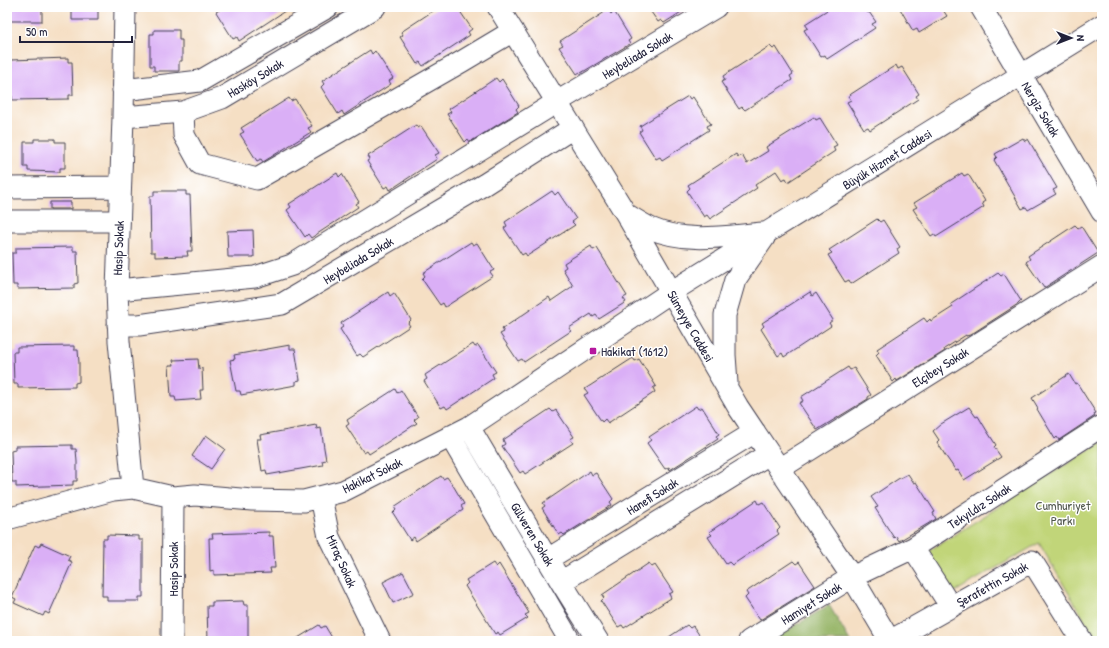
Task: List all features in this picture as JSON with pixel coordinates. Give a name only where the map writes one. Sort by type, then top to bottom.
[{"type":"street","name":"Hasip Sokak","points":[[125,7],[117,290],[118,325],[133,488]]},
{"type":"street","points":[[123,90],[200,81],[328,7]]},
{"type":"street","name":"Hasköy Sokak","points":[[123,117],[183,112],[222,98],[375,7]]},
{"type":"street","name":"Sümeyye Caddesi","points":[[498,7],[626,214],[727,387],[774,462],[852,577],[890,641]]},
{"type":"street","name":"Heybeliada Sokak","points":[[117,290],[255,277],[292,265],[557,102],[716,7]]},
{"type":"street","name":"Nergiz Sokak","points":[[981,7],[1021,75],[1095,189],[1102,212]]},
{"type":"street","name":"Büyük Hizmet Caddesi","points":[[671,292],[1102,25]]},
{"type":"street","points":[[183,112],[184,135],[200,164],[257,179],[513,31]]},
{"type":"street","name":"Heybeliada Sokak","points":[[118,325],[139,325],[282,304],[486,184],[573,128]]},
{"type":"street","points":[[7,188],[120,187]]},
{"type":"street","points":[[626,214],[651,228],[681,236],[704,238],[768,233]]},
{"type":"street","points":[[7,221],[119,221]]},
{"type":"street","points":[[727,387],[725,314],[735,280],[768,233]]},
{"type":"street","name":"Elçibey Sokak","points":[[561,582],[774,462],[814,446],[1102,266]]},
{"type":"street","name":"Hakikat Sokak","points":[[7,519],[113,490],[133,488],[173,497],[195,495],[252,500],[304,501],[343,491],[469,427],[671,292]]},
{"type":"street","name":"Tekyıldız Sokak","points":[[852,577],[913,548],[1102,426]]},
{"type":"street","name":"Gülveren Sokak","points":[[469,427],[561,582],[598,641]]},
{"type":"street","name":"Hanefi Sokak","points":[[548,559],[755,432]]},
{"type":"street","points":[[450,436],[570,641]]},
{"type":"street","name":"Hasip Sokak","points":[[172,641],[173,497]]},
{"type":"street","name":"Miraç Sokak","points":[[321,497],[329,537],[370,631],[380,641]]},
{"type":"street","points":[[913,548],[951,607]]},
{"type":"street","name":"Şerafettin Sokak","points":[[890,641],[1032,561],[1082,641]]},
{"type":"street","name":"Hamiyet Sokak","points":[[749,641],[852,577]]},
{"type":"green space","name":"Cumhuriyet Parkı","points":[[1102,442],[1102,641],[1097,641],[1039,543],[951,594],[927,552]]},
{"type":"green space","points":[[829,605],[850,641],[770,641]]},
{"type":"building","points":[[10,7],[42,7],[42,21],[10,21]]},
{"type":"building","points":[[72,7],[98,7],[98,20],[72,20]]},
{"type":"building","points":[[224,7],[291,7],[239,41],[237,37],[233,39],[216,12]]},
{"type":"building","points":[[439,7],[457,7],[472,29],[468,32],[470,35],[423,66],[420,62],[417,64],[400,37],[403,35],[401,32]]},
{"type":"building","points":[[653,7],[689,7],[664,23],[661,20],[658,22],[651,12],[655,9]]},
{"type":"building","points":[[832,7],[864,7],[876,22],[872,24],[875,28],[827,59],[825,55],[821,57],[804,30],[808,28],[805,24]]},
{"type":"building","points":[[899,7],[941,7],[947,16],[919,33],[917,29],[913,31]]},
{"type":"building","points":[[608,10],[611,14],[614,11],[631,39],[628,41],[630,44],[577,74],[559,47],[563,45],[560,41]]},
{"type":"building","points":[[154,30],[179,30],[179,40],[182,40],[182,61],[179,61],[179,71],[154,71],[154,66],[150,66],[150,34],[154,34]]},
{"type":"building","points":[[770,46],[773,49],[776,47],[793,74],[790,76],[792,80],[745,110],[742,107],[739,109],[721,82],[725,80],[723,76]]},
{"type":"building","points":[[370,50],[372,54],[375,51],[393,78],[389,81],[391,84],[344,115],[342,111],[338,114],[321,87],[324,84],[322,81]]},
{"type":"building","points":[[68,58],[68,62],[72,62],[73,95],[69,95],[69,99],[12,100],[12,96],[8,96],[7,64],[11,64],[11,60]]},
{"type":"building","points":[[896,65],[898,69],[902,67],[919,94],[916,96],[918,99],[870,130],[868,127],[864,129],[847,102],[851,100],[848,96]]},
{"type":"building","points":[[496,78],[499,82],[502,79],[519,106],[516,109],[518,112],[470,142],[468,139],[465,142],[447,114],[451,112],[449,109]]},
{"type":"building","points":[[688,96],[690,99],[693,97],[711,124],[707,126],[709,130],[662,160],[660,157],[656,159],[639,132],[642,130],[640,126]]},
{"type":"building","points":[[289,98],[291,101],[295,99],[312,126],[308,128],[311,132],[263,162],[261,159],[257,161],[240,134],[244,132],[241,128]]},
{"type":"building","points":[[814,117],[816,120],[820,118],[837,145],[833,147],[835,151],[788,182],[786,178],[782,180],[776,171],[755,185],[757,188],[710,219],[707,215],[704,217],[687,191],[690,188],[688,185],[736,154],[738,157],[742,155],[747,164],[768,151],[766,147]]},
{"type":"building","points":[[416,125],[418,128],[421,126],[439,153],[435,155],[437,159],[390,190],[388,186],[384,188],[367,161],[370,159],[368,156]]},
{"type":"building","points":[[1023,138],[1025,141],[1028,139],[1057,188],[1053,190],[1056,194],[1028,210],[1026,207],[1022,209],[994,160],[997,157],[995,154]]},
{"type":"building","points":[[34,139],[55,139],[55,142],[65,142],[65,168],[60,168],[60,172],[28,171],[28,167],[24,167],[24,142],[34,142]]},
{"type":"building","points":[[337,173],[339,177],[342,174],[359,202],[356,204],[358,207],[311,238],[308,234],[305,237],[287,210],[291,207],[289,204]]},
{"type":"building","points":[[962,173],[964,176],[968,174],[985,201],[982,203],[984,207],[936,237],[934,234],[931,236],[913,209],[917,207],[914,203]]},
{"type":"building","points":[[154,191],[186,191],[186,195],[190,195],[192,251],[187,251],[188,256],[155,257],[155,252],[151,252],[150,196],[154,196]]},
{"type":"building","points":[[552,191],[555,195],[558,192],[576,219],[572,222],[575,225],[527,256],[525,253],[522,255],[504,228],[507,226],[505,222]]},
{"type":"building","points":[[50,202],[71,202],[71,209],[50,209]]},
{"type":"building","points":[[877,219],[880,222],[883,220],[900,247],[897,249],[899,253],[851,284],[849,280],[845,282],[828,255],[832,253],[829,250]]},
{"type":"building","points":[[1075,225],[1078,228],[1081,226],[1098,253],[1044,288],[1026,262],[1030,259],[1028,256]]},
{"type":"building","points":[[253,230],[254,257],[228,257],[227,231]]},
{"type":"building","points":[[471,242],[473,245],[477,243],[494,270],[490,272],[493,276],[445,307],[443,303],[440,305],[422,279],[425,276],[423,273]]},
{"type":"building","points":[[591,246],[593,250],[597,248],[627,296],[623,298],[626,302],[599,319],[596,315],[593,317],[591,314],[569,328],[571,331],[524,362],[522,359],[518,361],[500,334],[504,332],[502,329],[549,297],[551,301],[573,286],[563,269],[566,267],[564,263]]},
{"type":"building","points":[[73,247],[73,251],[77,251],[78,283],[74,284],[74,288],[17,289],[17,285],[13,285],[12,253],[16,253],[16,248]]},
{"type":"building","points":[[998,273],[1001,276],[1004,274],[1021,301],[970,335],[966,335],[944,349],[945,351],[893,382],[876,355],[879,352],[877,349],[924,318],[927,322],[930,319],[931,321],[953,307],[951,304]]},
{"type":"building","points":[[388,292],[390,296],[394,293],[411,320],[408,323],[410,326],[363,357],[360,354],[357,356],[340,329],[343,327],[341,323]]},
{"type":"building","points":[[810,292],[812,296],[816,293],[833,320],[829,323],[831,326],[784,357],[782,353],[778,356],[761,329],[764,326],[762,323]]},
{"type":"building","points":[[473,344],[475,347],[478,345],[496,372],[492,374],[494,378],[447,409],[445,406],[441,408],[424,381],[427,379],[425,375]]},
{"type":"building","points":[[290,345],[290,349],[295,349],[300,380],[296,381],[296,385],[241,395],[240,391],[236,391],[230,360],[235,359],[234,355]]},
{"type":"building","points":[[74,346],[74,350],[78,350],[79,363],[79,382],[75,383],[75,387],[18,388],[18,384],[14,384],[13,352],[17,352],[17,347]]},
{"type":"building","points":[[633,358],[635,361],[639,359],[656,386],[653,388],[655,392],[608,423],[605,419],[602,422],[584,395],[588,393],[585,389]]},
{"type":"building","points":[[198,359],[199,369],[202,368],[203,390],[200,390],[201,399],[176,401],[175,397],[171,397],[169,365],[174,365],[173,360]]},
{"type":"building","points":[[848,367],[850,370],[854,368],[871,395],[868,399],[817,430],[799,403],[803,401],[801,397]]},
{"type":"building","points":[[1069,374],[1075,384],[1077,383],[1096,413],[1094,414],[1095,416],[1059,440],[1057,437],[1055,439],[1032,398]]},
{"type":"building","points":[[395,389],[397,393],[401,390],[418,417],[414,420],[417,423],[369,454],[367,451],[364,453],[346,426],[349,424],[347,420]]},
{"type":"building","points":[[696,406],[698,409],[702,407],[719,434],[716,436],[718,439],[670,470],[669,467],[665,469],[647,443],[651,440],[649,437]]},
{"type":"building","points":[[969,407],[976,417],[978,416],[996,445],[994,447],[1001,457],[964,480],[958,470],[956,471],[945,455],[937,442],[939,440],[933,431],[941,424]]},
{"type":"building","points":[[550,409],[553,412],[556,410],[574,437],[570,439],[573,443],[525,474],[523,471],[520,473],[502,446],[505,444],[503,440]]},
{"type":"building","points":[[316,425],[317,429],[321,428],[326,460],[322,461],[323,465],[267,475],[266,470],[262,471],[257,439],[261,439],[260,435]]},
{"type":"building","points":[[206,435],[225,449],[211,469],[192,456]]},
{"type":"building","points":[[72,445],[72,449],[76,449],[77,462],[77,481],[73,481],[73,485],[16,487],[16,482],[12,482],[11,451],[15,450],[15,446]]},
{"type":"building","points":[[590,471],[592,475],[596,473],[613,499],[610,502],[612,505],[564,535],[562,533],[559,535],[542,508],[545,506],[543,503]]},
{"type":"building","points":[[908,474],[914,483],[916,482],[935,512],[933,513],[936,519],[899,541],[896,536],[894,538],[875,508],[878,507],[871,497]]},
{"type":"building","points":[[441,476],[443,479],[447,477],[454,487],[464,504],[461,506],[463,510],[416,541],[414,537],[410,540],[393,513],[396,510],[394,507]]},
{"type":"building","points":[[757,500],[759,504],[763,502],[780,528],[777,531],[779,534],[732,565],[729,562],[726,564],[708,537],[712,535],[709,532]]},
{"type":"building","points":[[269,532],[269,536],[273,536],[275,568],[270,568],[271,573],[214,575],[214,570],[210,571],[209,538],[213,538],[212,534]]},
{"type":"building","points":[[107,535],[139,536],[139,540],[143,540],[143,597],[139,597],[139,601],[107,601],[107,596],[102,596],[103,539],[107,539]]},
{"type":"building","points":[[41,543],[70,556],[68,560],[72,562],[49,614],[45,612],[43,616],[14,603],[16,599],[12,597],[35,545],[39,547]]},
{"type":"building","points":[[793,561],[796,564],[799,562],[815,586],[760,620],[745,598],[748,595],[746,592]]},
{"type":"building","points":[[493,563],[496,567],[499,564],[529,613],[525,615],[528,618],[500,635],[498,632],[495,634],[465,586],[468,583],[466,580]]},
{"type":"building","points":[[649,563],[652,567],[655,565],[673,592],[669,594],[671,598],[624,628],[622,625],[618,627],[601,601],[604,598],[602,595]]},
{"type":"building","points":[[403,572],[414,593],[393,603],[383,582]]},
{"type":"building","points":[[243,601],[244,605],[248,605],[248,641],[208,641],[207,606],[212,606],[212,602]]},
{"type":"building","points":[[319,625],[321,628],[325,626],[334,641],[293,641]]},
{"type":"building","points":[[687,625],[690,628],[693,626],[700,636],[697,638],[699,641],[663,641]]},
{"type":"place","name":"Hakikat (1612)","points":[[593,351]]}]
